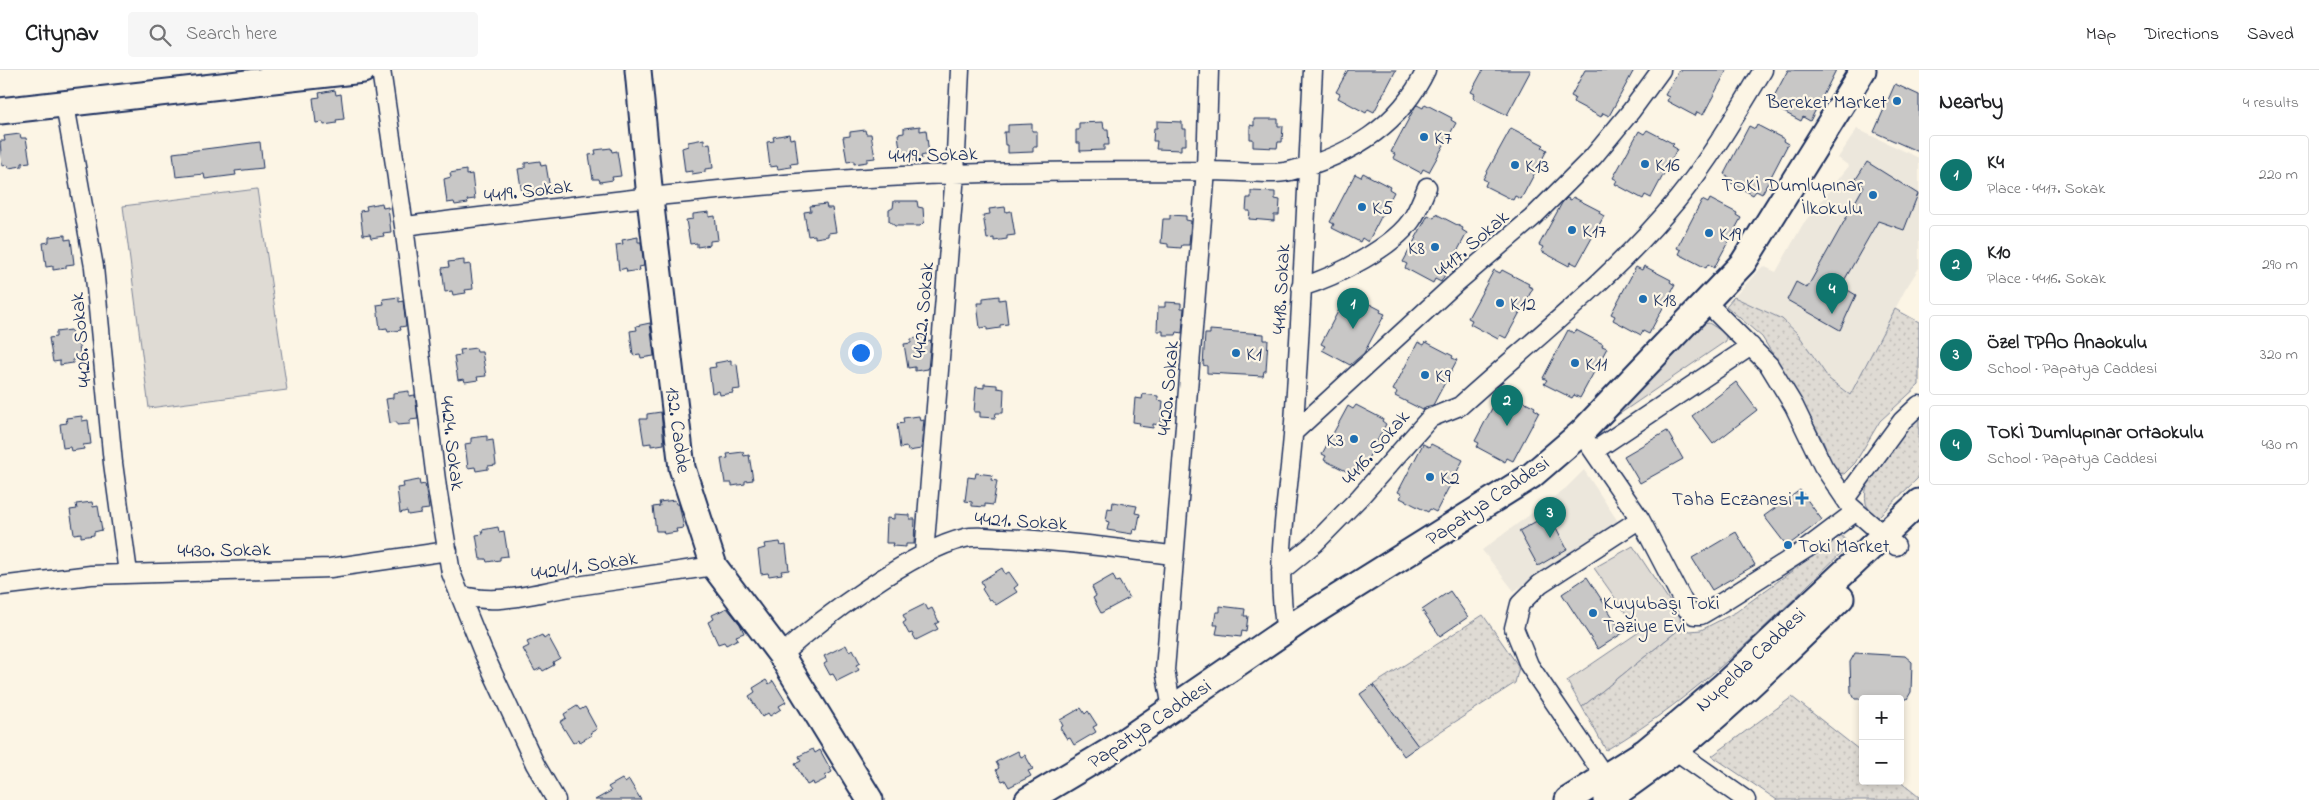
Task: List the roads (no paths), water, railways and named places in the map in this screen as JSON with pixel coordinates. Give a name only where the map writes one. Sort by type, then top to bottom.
[{"type":"street","points":[[0,112],[217,85],[363,70]]},
{"type":"street","name":"4424. Sokak","points":[[381,70],[404,226],[437,488],[451,573],[483,652],[535,764],[556,800]]},
{"type":"street","name":"132. Cadde","points":[[638,70],[650,198],[682,468],[714,566],[781,656],[870,800]]},
{"type":"street","name":"4422. Sokak","points":[[924,554],[954,174],[960,70]]},
{"type":"street","name":"4420. Sokak","points":[[1172,709],[1165,670],[1206,170],[1210,70]]},
{"type":"street","name":"4418. Sokak","points":[[1286,630],[1282,605],[1281,571],[1293,433],[1313,70]]},
{"type":"street","name":"4419. Sokak","points":[[404,226],[828,179],[954,174],[1206,170],[1287,172],[1339,154],[1368,140],[1398,113],[1426,70]]},
{"type":"street","name":"4417. Sokak","points":[[1293,433],[1456,283],[1532,218],[1593,158],[1661,70]]},
{"type":"street","name":"4416. Sokak","points":[[1281,571],[1315,543],[1360,497],[1430,418],[1460,406],[1607,274],[1676,201],[1720,143],[1763,70]]},
{"type":"street","name":"Papatya Caddesi","points":[[1028,800],[1110,751],[1286,630],[1587,442],[1706,302],[1743,263],[1863,70]]},
{"type":"street","name":"4426. Sokak","points":[[65,105],[94,267],[113,462],[128,573]]},
{"type":"street","points":[[1301,286],[1322,281],[1382,248],[1414,217],[1427,187]]},
{"type":"street","points":[[1706,302],[1770,365],[1794,406],[1823,466],[1850,505],[1890,540]]},
{"type":"street","points":[[1750,346],[1587,442],[1640,519],[1687,609],[1694,615],[1701,615],[1806,550],[1850,505],[1902,421],[1919,405]]},
{"type":"street","name":"Nupelda Caddesi","points":[[1568,800],[1605,788],[1676,751],[1736,700],[1890,540],[1919,502]]},
{"type":"street","points":[[1605,788],[1529,665],[1514,628],[1520,604],[1540,584],[1640,519]]},
{"type":"street","name":"Nupelda Caddesi","points":[[1605,788],[1890,540],[1919,524]]},
{"type":"street","name":"4421. Sokak","points":[[781,656],[856,598],[924,554],[967,537],[1031,539],[1174,555]]},
{"type":"street","name":"4430. Sokak","points":[[0,586],[91,575],[330,568],[448,551]]},
{"type":"street","name":"4424/1. Sokak","points":[[461,595],[471,598],[511,599],[568,588],[714,566]]},
{"type":"street","points":[[1676,751],[1746,800]]},
{"type":"place","name":"Bereket Market","points":[[1897,101]]},
{"type":"place","name":"K7","points":[[1424,137]]},
{"type":"place","name":"K16","points":[[1645,164]]},
{"type":"place","name":"K13","points":[[1515,165]]},
{"type":"place","name":"TOKİ Dumlupınar İlkokulu","points":[[1873,195]]},
{"type":"place","name":"K5","points":[[1362,207]]},
{"type":"place","name":"K17","points":[[1572,230]]},
{"type":"place","name":"K19","points":[[1709,233]]},
{"type":"place","name":"K8","points":[[1435,247]]},
{"type":"place","name":"K18","points":[[1643,299]]},
{"type":"place","name":"K12","points":[[1500,303]]},
{"type":"place","name":"TOKİ Dumlupınar Ortaokulu","points":[[1832,314]]},
{"type":"place","name":"K4","points":[[1353,329]]},
{"type":"place","name":"K1","points":[[1236,353]]},
{"type":"place","name":"K11","points":[[1575,363]]},
{"type":"place","name":"K9","points":[[1425,375]]},
{"type":"place","name":"K10","points":[[1507,426]]},
{"type":"place","name":"K3","points":[[1354,439]]},
{"type":"place","name":"K2","points":[[1430,477]]},
{"type":"place","name":"Taha Eczanesi","points":[[1802,498]]},
{"type":"place","name":"Özel TPAO Anaokulu","points":[[1550,538]]},
{"type":"place","name":"Toki Market","points":[[1788,545]]},
{"type":"place","name":"Kuyubaşı Toki Taziye Evi","points":[[1593,613]]}]
